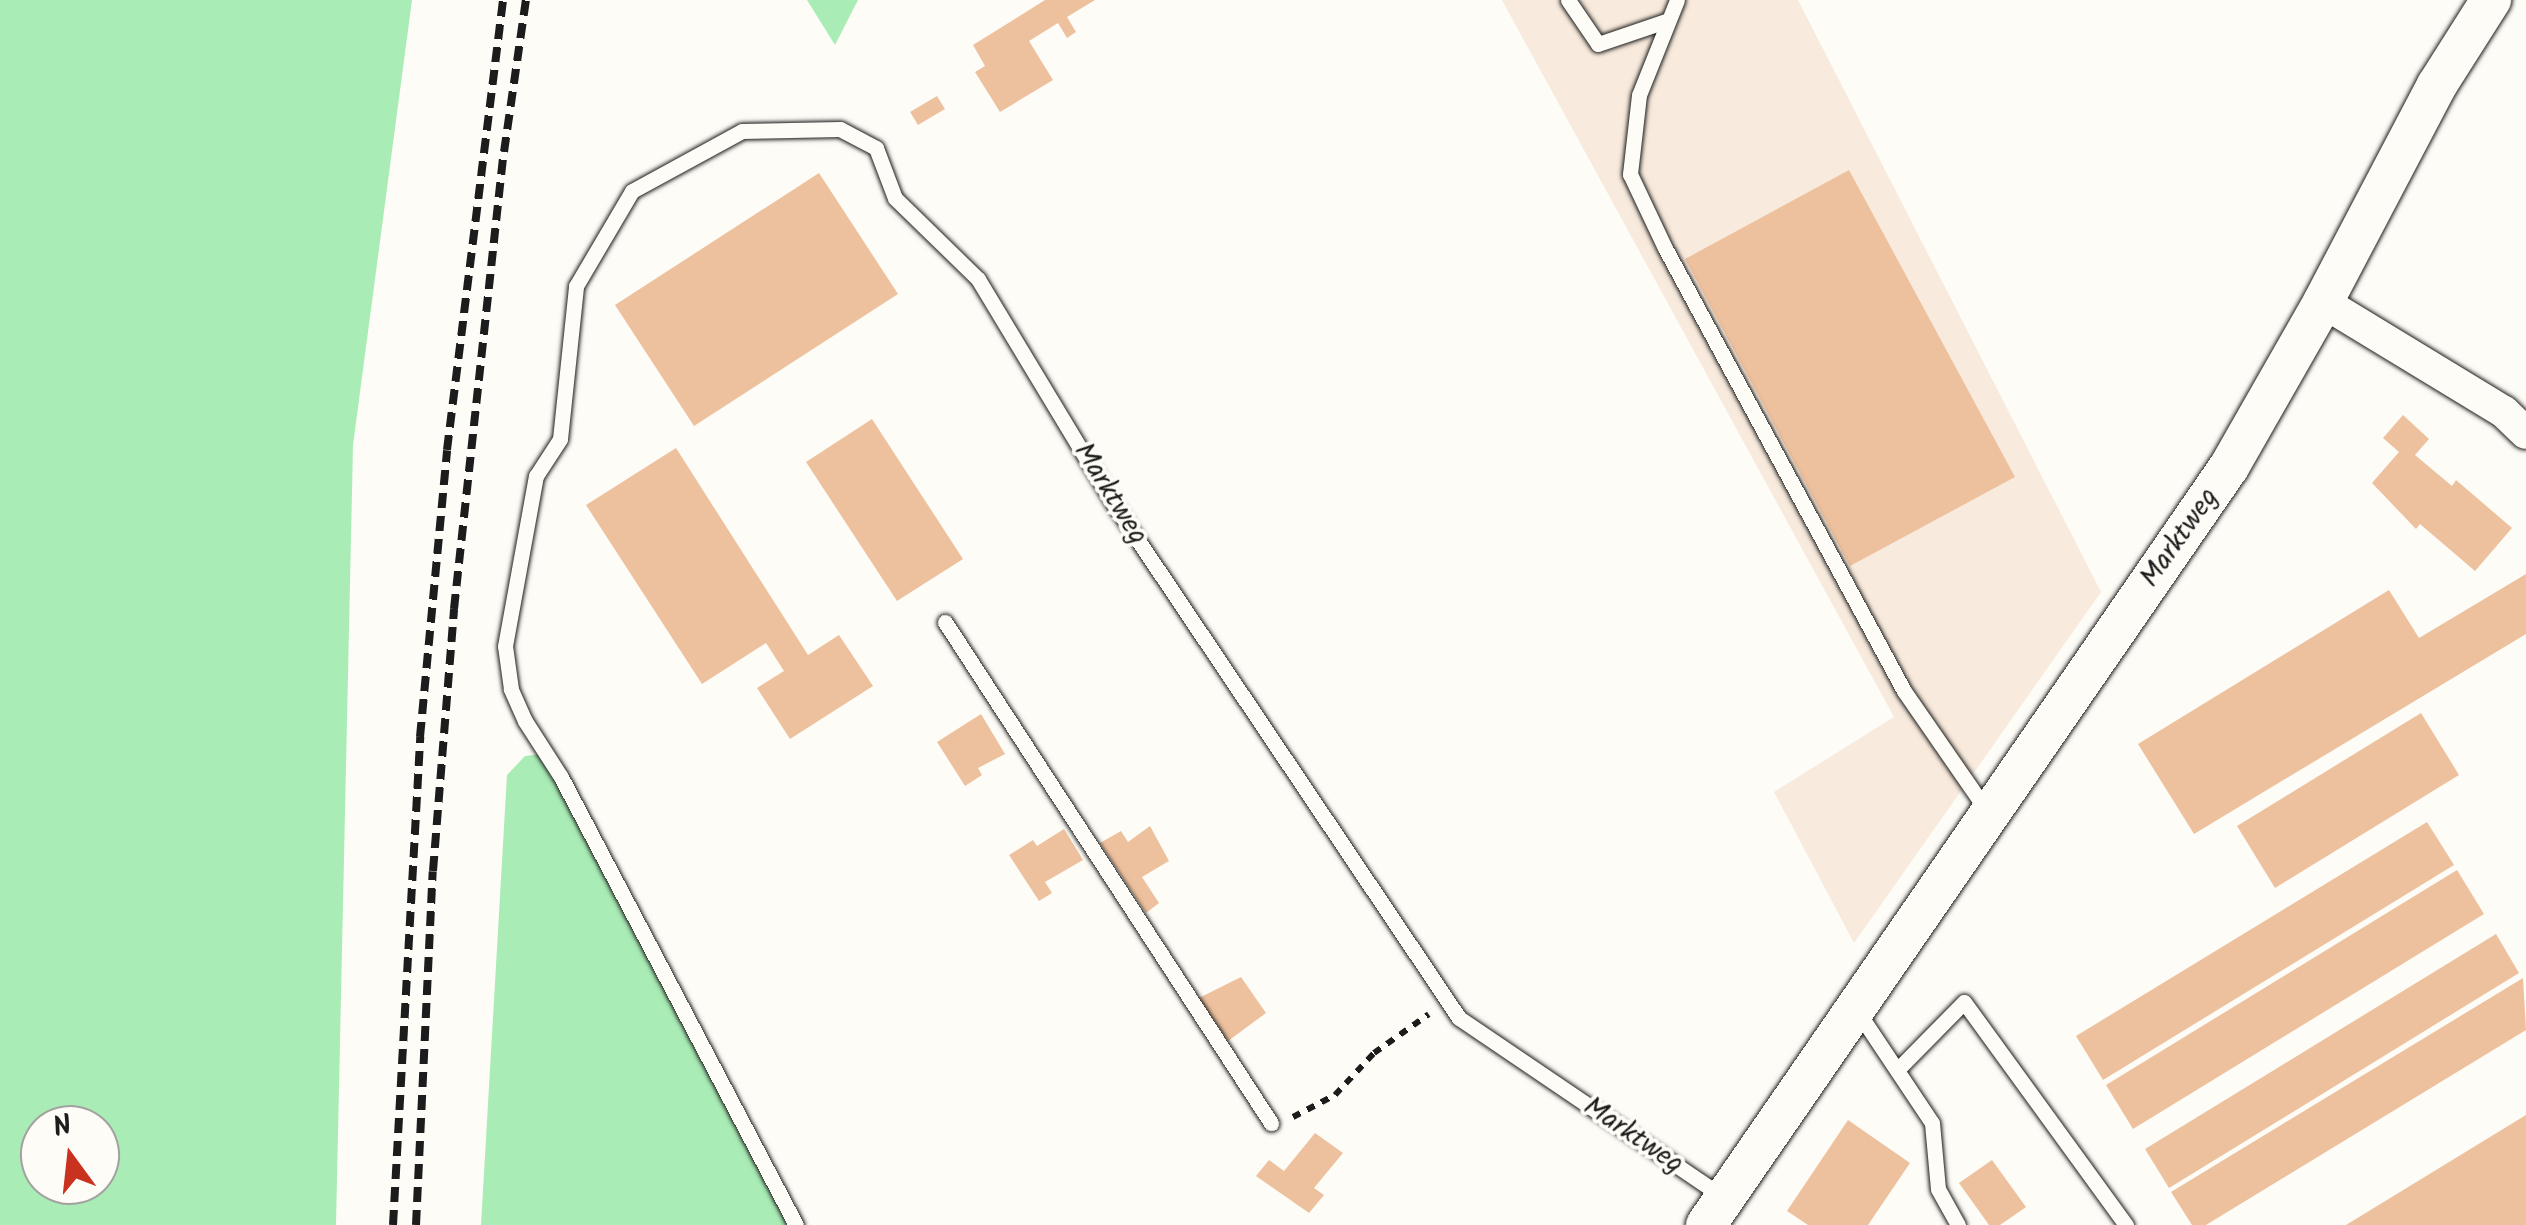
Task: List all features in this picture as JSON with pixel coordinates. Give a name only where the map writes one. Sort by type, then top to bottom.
[{"type":"street","name":"Marktweg","points":[[1715,1211],[2229,467],[2323,302],[2437,85],[2492,0]]},
{"type":"street","points":[[2323,302],[2504,412],[2526,433]]},
{"type":"lane","points":[[1568,0],[1598,44],[1666,21]]},
{"type":"lane","points":[[1677,0],[1639,95],[1630,174],[1665,248],[1904,691],[1989,814]]},
{"type":"lane","name":"Marktweg","points":[[796,1225],[511,689],[505,646],[536,476],[560,440],[576,286],[632,191],[742,132],[840,129],[876,148],[895,198],[978,279],[1117,509],[1446,1002],[1459,1018],[1715,1211]]},
{"type":"lane","points":[[945,622],[1271,1124]]},
{"type":"lane","points":[[1898,1070],[1964,1002],[2126,1225]]},
{"type":"lane","points":[[1856,1008],[1932,1123],[1938,1189],[1958,1225]]},
{"type":"path","points":[[1271,1124],[1300,1115],[1335,1095],[1374,1053],[1446,1002]]},
{"type":"shaded area","points":[[1502,0],[1798,0],[2101,592],[1854,943],[1774,792],[1894,717]]},
{"type":"green space","points":[[0,0],[412,0],[353,445],[336,1225],[0,1225]]},
{"type":"green space","points":[[807,0],[858,0],[835,45]]},
{"type":"green space","points":[[551,753],[570,776],[801,1225],[481,1225],[507,775],[525,756]]},
{"type":"building","points":[[1045,0],[1095,0],[1067,17],[1076,32],[1067,38],[1058,23],[1029,41],[1053,80],[1000,112],[975,72],[985,66],[973,45]]},
{"type":"building","points":[[937,96],[945,109],[918,125],[910,112]]},
{"type":"building","points":[[1849,170],[2015,477],[1850,566],[1685,259]]},
{"type":"building","points":[[819,173],[898,294],[694,426],[615,305]]},
{"type":"building","points":[[2403,415],[2429,439],[2415,455],[2452,486],[2456,480],[2512,528],[2475,571],[2420,524],[2416,529],[2372,483],[2399,452],[2383,438]]},
{"type":"building","points":[[872,419],[963,559],[897,601],[806,462]]},
{"type":"building","points":[[676,448],[808,655],[839,635],[873,686],[790,739],[757,688],[784,671],[766,643],[702,684],[586,505]]},
{"type":"building","points":[[2526,574],[2526,634],[2194,834],[2138,744],[2389,590],[2419,638]]},
{"type":"building","points":[[2421,713],[2459,775],[2275,888],[2237,826]]},
{"type":"building","points":[[981,714],[1005,754],[978,768],[982,775],[965,786],[937,742]]},
{"type":"building","points":[[2427,822],[2454,865],[2103,1080],[2076,1036]]},
{"type":"building","points":[[1150,826],[1169,861],[1142,877],[1159,903],[1146,913],[1100,843],[1121,831],[1128,842]]},
{"type":"building","points":[[1064,829],[1083,860],[1045,882],[1052,893],[1039,901],[1009,855],[1033,840],[1037,846]]},
{"type":"building","points":[[2457,870],[2484,914],[2133,1129],[2106,1085]]},
{"type":"building","points":[[2496,934],[2519,973],[2169,1188],[2145,1149]]},
{"type":"building","points":[[1241,977],[1266,1013],[1228,1041],[1199,998]]},
{"type":"building","points":[[2523,978],[2526,1030],[2206,1225],[2192,1225],[2171,1192]]},
{"type":"building","points":[[2526,1115],[2526,1225],[2346,1225]]},
{"type":"building","points":[[1848,1120],[1910,1163],[1868,1225],[1808,1225],[1787,1211]]},
{"type":"building","points":[[1315,1133],[1343,1153],[1314,1188],[1324,1195],[1309,1213],[1256,1176],[1269,1160],[1284,1171]]},
{"type":"building","points":[[1992,1160],[2026,1207],[2000,1225],[1989,1225],[1959,1183]]},
{"type":"railway","points":[[393,1225],[420,737],[447,450],[503,0]]},
{"type":"railway","points":[[416,1225],[433,871],[454,609],[504,152],[526,0]]}]
